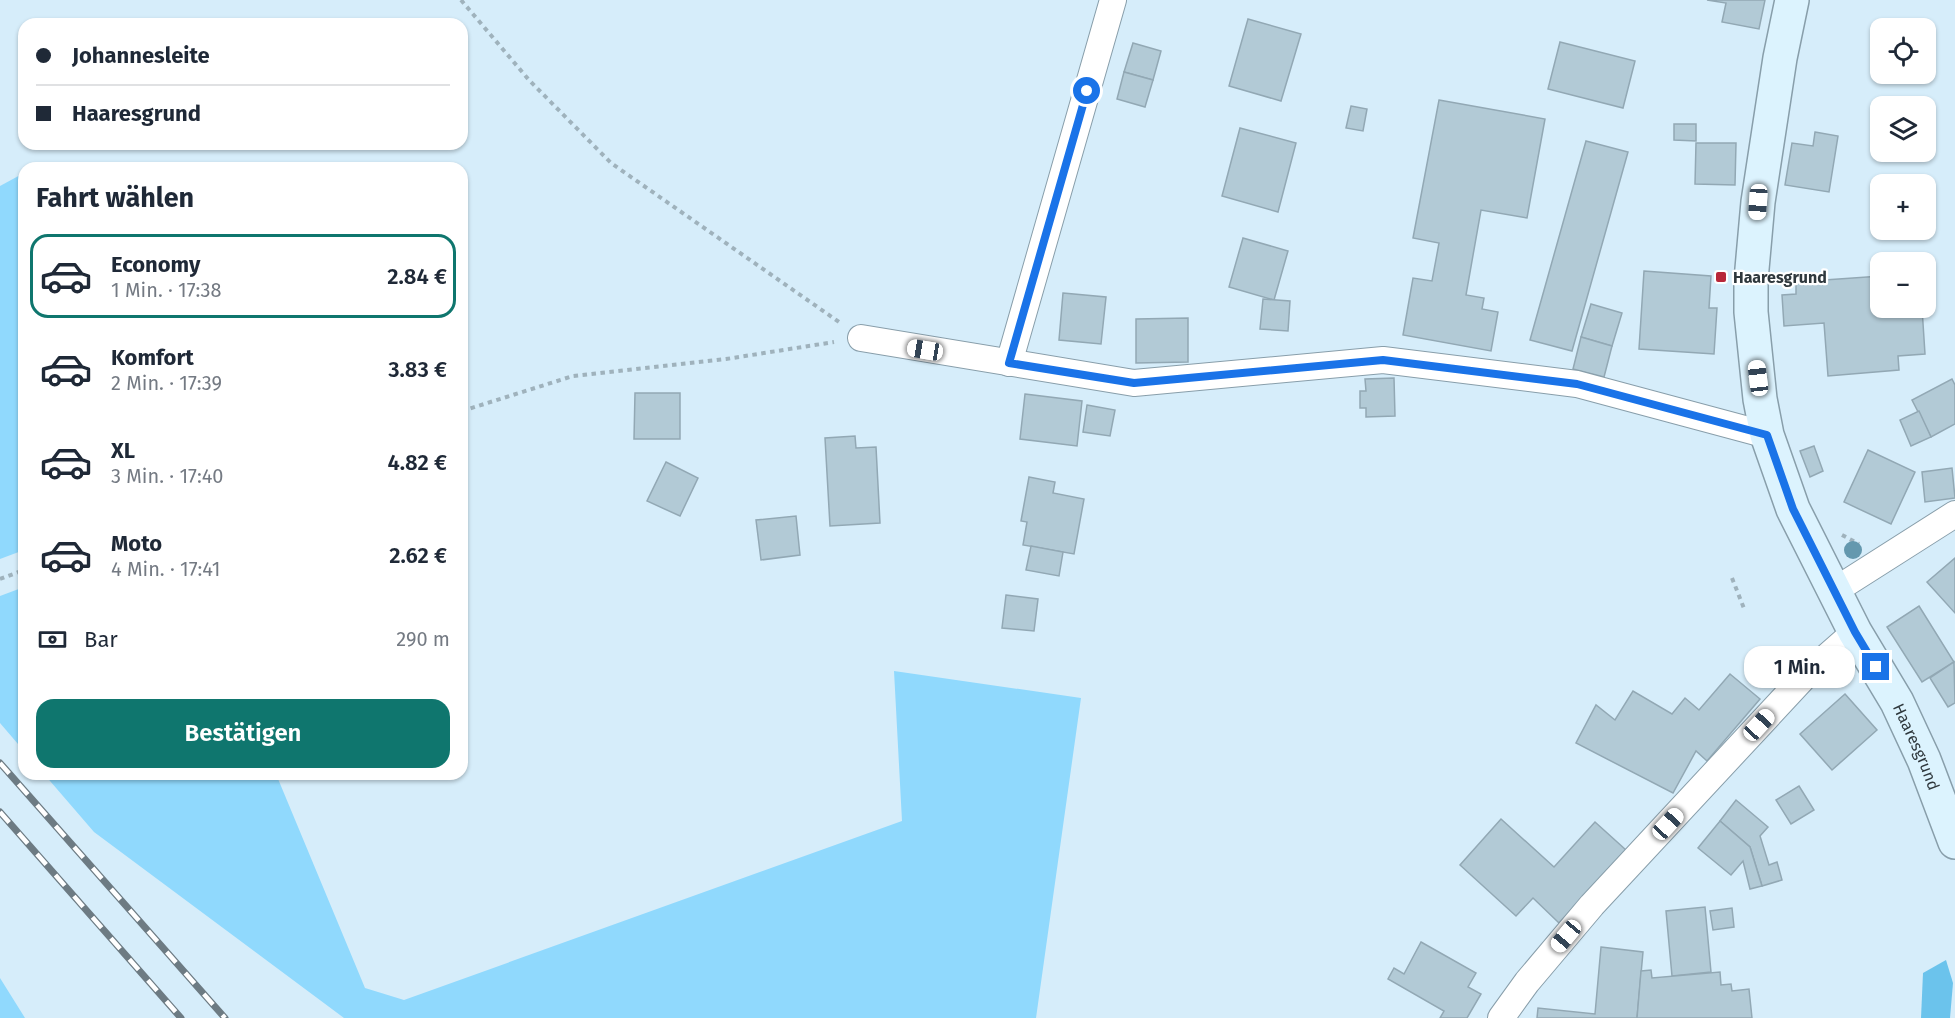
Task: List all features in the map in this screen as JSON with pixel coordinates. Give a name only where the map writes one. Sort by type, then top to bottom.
[{"type":"street","points":[[1009,363],[1113,0]]},
{"type":"street","name":"Haaresgrund","points":[[1792,0],[1780,58],[1758,202],[1751,280],[1751,312],[1760,399],[1767,435],[1793,509],[1855,632],[1897,702],[1924,760],[1955,842]]},
{"type":"street","points":[[861,338],[1134,383],[1383,360],[1577,384],[1767,435]]},
{"type":"street","points":[[1834,591],[1955,514]]},
{"type":"street","points":[[1501,1018],[1527,982],[1592,905],[1805,676],[1855,632]]},
{"type":"path","points":[[461,0],[529,80],[611,164],[861,338]]},
{"type":"path","points":[[468,409],[573,376],[726,359],[861,338]]},
{"type":"path","points":[[0,579],[18,572]]},
{"type":"path","points":[[1732,578],[1745,611]]},
{"type":"shaded area","points":[[18,176],[18,552],[0,559],[0,186]]},
{"type":"shaded area","points":[[18,589],[18,744],[0,723],[0,596]]},
{"type":"shaded area","points":[[894,671],[1081,698],[1036,1018],[344,1018],[94,832],[49,780],[278,780],[365,988],[404,1000],[902,821]]},
{"type":"shaded area","points":[[1946,960],[1953,983],[1950,1018],[1921,1018],[1923,973]]},
{"type":"shaded area","points":[[0,978],[25,1018],[0,1018]]},
{"type":"building","points":[[1707,0],[1765,0],[1759,29],[1722,22],[1726,3]]},
{"type":"building","points":[[1248,19],[1301,34],[1281,101],[1229,86]]},
{"type":"building","points":[[1560,42],[1635,61],[1623,108],[1548,89]]},
{"type":"building","points":[[1133,43],[1161,51],[1153,80],[1124,72]]},
{"type":"building","points":[[1124,72],[1153,80],[1145,107],[1117,99]]},
{"type":"building","points":[[1439,100],[1545,119],[1527,218],[1481,210],[1466,295],[1484,298],[1482,309],[1498,312],[1491,351],[1403,335],[1413,278],[1432,281],[1439,243],[1413,238]]},
{"type":"building","points":[[1351,106],[1367,109],[1363,131],[1346,128]]},
{"type":"building","points":[[1674,124],[1696,124],[1696,141],[1674,140]]},
{"type":"building","points":[[1240,128],[1296,143],[1278,212],[1222,196]]},
{"type":"building","points":[[1815,132],[1838,136],[1829,192],[1785,185],[1792,143],[1813,146]]},
{"type":"building","points":[[1586,141],[1628,152],[1572,351],[1530,340]]},
{"type":"building","points":[[1696,143],[1736,143],[1735,185],[1695,184]]},
{"type":"building","points":[[1243,238],[1288,251],[1274,300],[1229,287]]},
{"type":"building","points":[[1644,271],[1711,276],[1709,308],[1717,308],[1714,354],[1639,349]]},
{"type":"building","points":[[1870,277],[1870,318],[1923,318],[1925,354],[1898,356],[1899,370],[1828,376],[1824,323],[1784,326],[1782,295],[1796,294],[1796,282]]},
{"type":"building","points":[[1063,293],[1106,297],[1101,344],[1059,340]]},
{"type":"building","points":[[1263,299],[1290,301],[1288,331],[1260,329]]},
{"type":"building","points":[[1591,304],[1622,313],[1612,346],[1581,337]]},
{"type":"building","points":[[1188,318],[1188,362],[1136,363],[1136,319]]},
{"type":"building","points":[[1581,337],[1612,346],[1604,377],[1573,369]]},
{"type":"building","points":[[1394,378],[1395,416],[1366,417],[1366,408],[1360,408],[1360,391],[1366,391],[1365,379]]},
{"type":"building","points":[[1952,379],[1955,385],[1955,424],[1931,437],[1912,400]]},
{"type":"building","points":[[635,393],[680,393],[680,439],[634,439]]},
{"type":"building","points":[[1025,394],[1082,401],[1077,446],[1020,439]]},
{"type":"building","points":[[1087,405],[1115,410],[1110,436],[1083,432]]},
{"type":"building","points":[[1919,411],[1931,437],[1911,446],[1900,420]]},
{"type":"building","points":[[855,436],[856,448],[876,447],[880,523],[830,526],[825,438]]},
{"type":"building","points":[[1814,446],[1823,471],[1810,477],[1800,451]]},
{"type":"building","points":[[1868,450],[1915,472],[1891,524],[1844,502]]},
{"type":"building","points":[[666,462],[698,478],[680,516],[647,501]]},
{"type":"building","points":[[1952,468],[1955,498],[1925,502],[1922,472]]},
{"type":"building","points":[[1029,477],[1055,482],[1053,493],[1084,499],[1074,554],[1023,545],[1027,522],[1021,521]]},
{"type":"building","points":[[796,516],[800,555],[761,560],[756,520]]},
{"type":"building","points":[[1031,546],[1063,552],[1059,576],[1026,570]]},
{"type":"building","points":[[1955,558],[1955,613],[1927,582]]},
{"type":"building","points":[[1006,595],[1038,599],[1034,631],[1002,628]]},
{"type":"building","points":[[1919,606],[1954,662],[1922,682],[1887,627]]},
{"type":"building","points":[[1954,662],[1955,703],[1948,707],[1930,678]]},
{"type":"building","points":[[1730,674],[1760,699],[1707,761],[1696,751],[1673,793],[1576,743],[1596,705],[1615,720],[1633,691],[1672,714],[1685,698],[1699,710]]},
{"type":"building","points":[[1845,694],[1877,730],[1832,770],[1800,734]]},
{"type":"building","points":[[1799,786],[1814,810],[1791,824],[1776,800]]},
{"type":"building","points":[[1736,800],[1768,827],[1760,836],[1769,865],[1777,862],[1782,880],[1762,886],[1750,847],[1720,821]]},
{"type":"building","points":[[1501,819],[1554,867],[1595,822],[1626,850],[1559,923],[1533,898],[1516,916],[1460,865]]},
{"type":"building","points":[[1720,821],[1750,847],[1762,886],[1750,889],[1743,861],[1731,875],[1698,848]]},
{"type":"building","points":[[1705,907],[1711,972],[1672,976],[1666,911]]},
{"type":"building","points":[[1732,908],[1734,927],[1713,930],[1710,911]]},
{"type":"building","points":[[1421,942],[1476,973],[1468,987],[1481,994],[1467,1018],[1440,1018],[1444,1011],[1388,979],[1394,968],[1404,974]]},
{"type":"building","points":[[1601,947],[1643,952],[1637,1018],[1537,1018],[1538,1008],[1595,1014]]},
{"type":"building","points":[[1651,970],[1652,978],[1720,972],[1721,985],[1731,984],[1732,991],[1749,989],[1752,1018],[1637,1018],[1641,971]]},
{"type":"railway","points":[[0,763],[225,1018]]},
{"type":"railway","points":[[0,812],[181,1018]]},
{"type":"place","name":"Haaresgrund","points":[[1721,277]]},
{"type":"route","points":[[1087,91],[1009,363],[1134,383],[1383,360],[1577,384],[1767,435],[1793,509],[1855,632],[1876,667]]}]
